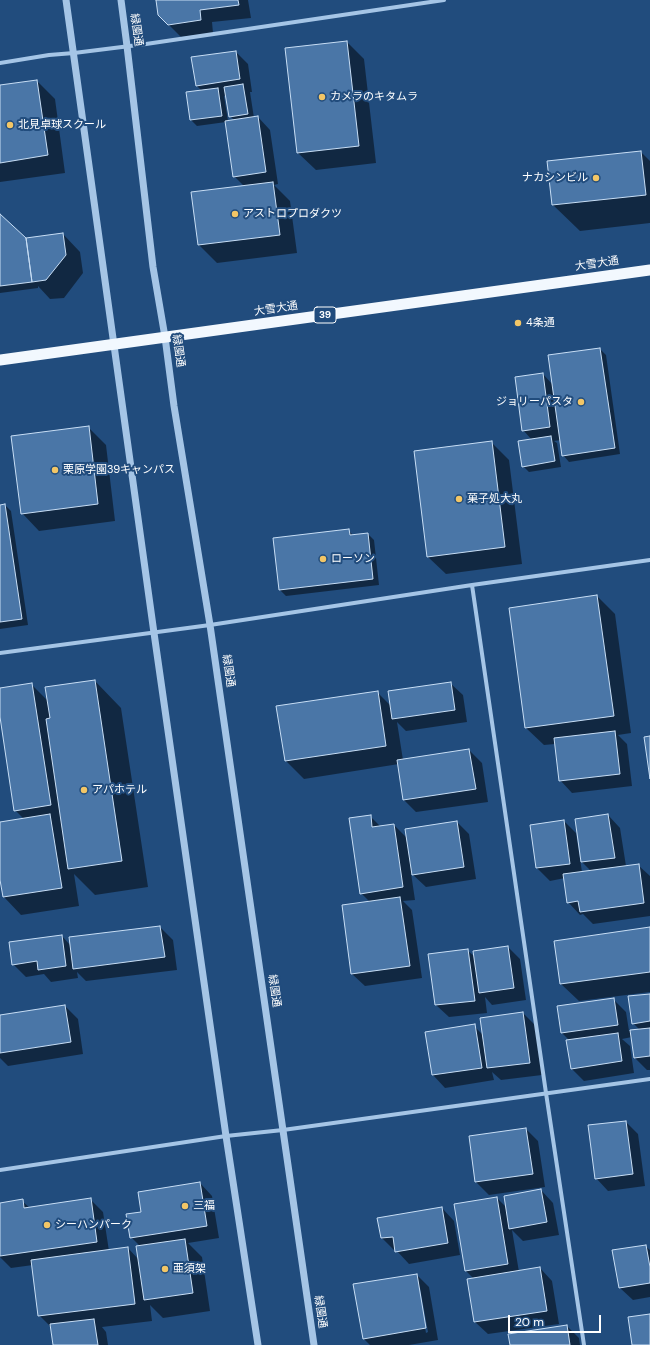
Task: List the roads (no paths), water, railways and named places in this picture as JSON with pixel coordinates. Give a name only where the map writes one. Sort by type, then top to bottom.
[{"type":"highway","name":"大雪大通","points":[[0,360],[650,270]]},
{"type":"street","points":[[66,0],[113,345],[124,412],[226,1136],[258,1345]]},
{"type":"street","name":"緑園通","points":[[120,0],[127,46],[152,267],[165,337],[174,406],[210,625],[314,1345]]},
{"type":"street","points":[[0,63],[444,0]]},
{"type":"street","points":[[0,653],[210,625],[472,585],[650,560]]},
{"type":"street","points":[[472,585],[584,1345]]},
{"type":"street","points":[[0,1170],[226,1136],[283,1130],[650,1079]]},
{"type":"place","name":"カメラのキタムラ","points":[[322,97]]},
{"type":"place","name":"北見卓球スクール","points":[[10,125]]},
{"type":"place","name":"ナカシンビル","points":[[596,178]]},
{"type":"place","name":"アストロプロダクツ","points":[[235,214]]},
{"type":"place","name":"4条通","points":[[518,323]]},
{"type":"place","name":"ジョリーパスタ","points":[[581,402]]},
{"type":"place","name":"栗原学園39キャンパス","points":[[55,470]]},
{"type":"place","name":"菓子処大丸","points":[[459,499]]},
{"type":"place","name":"ローソン","points":[[323,559]]},
{"type":"place","name":"アパホテル","points":[[84,790]]},
{"type":"place","name":"三福","points":[[185,1206]]},
{"type":"place","name":"シーハンパーク","points":[[47,1225]]},
{"type":"place","name":"亜須架","points":[[165,1269]]}]
